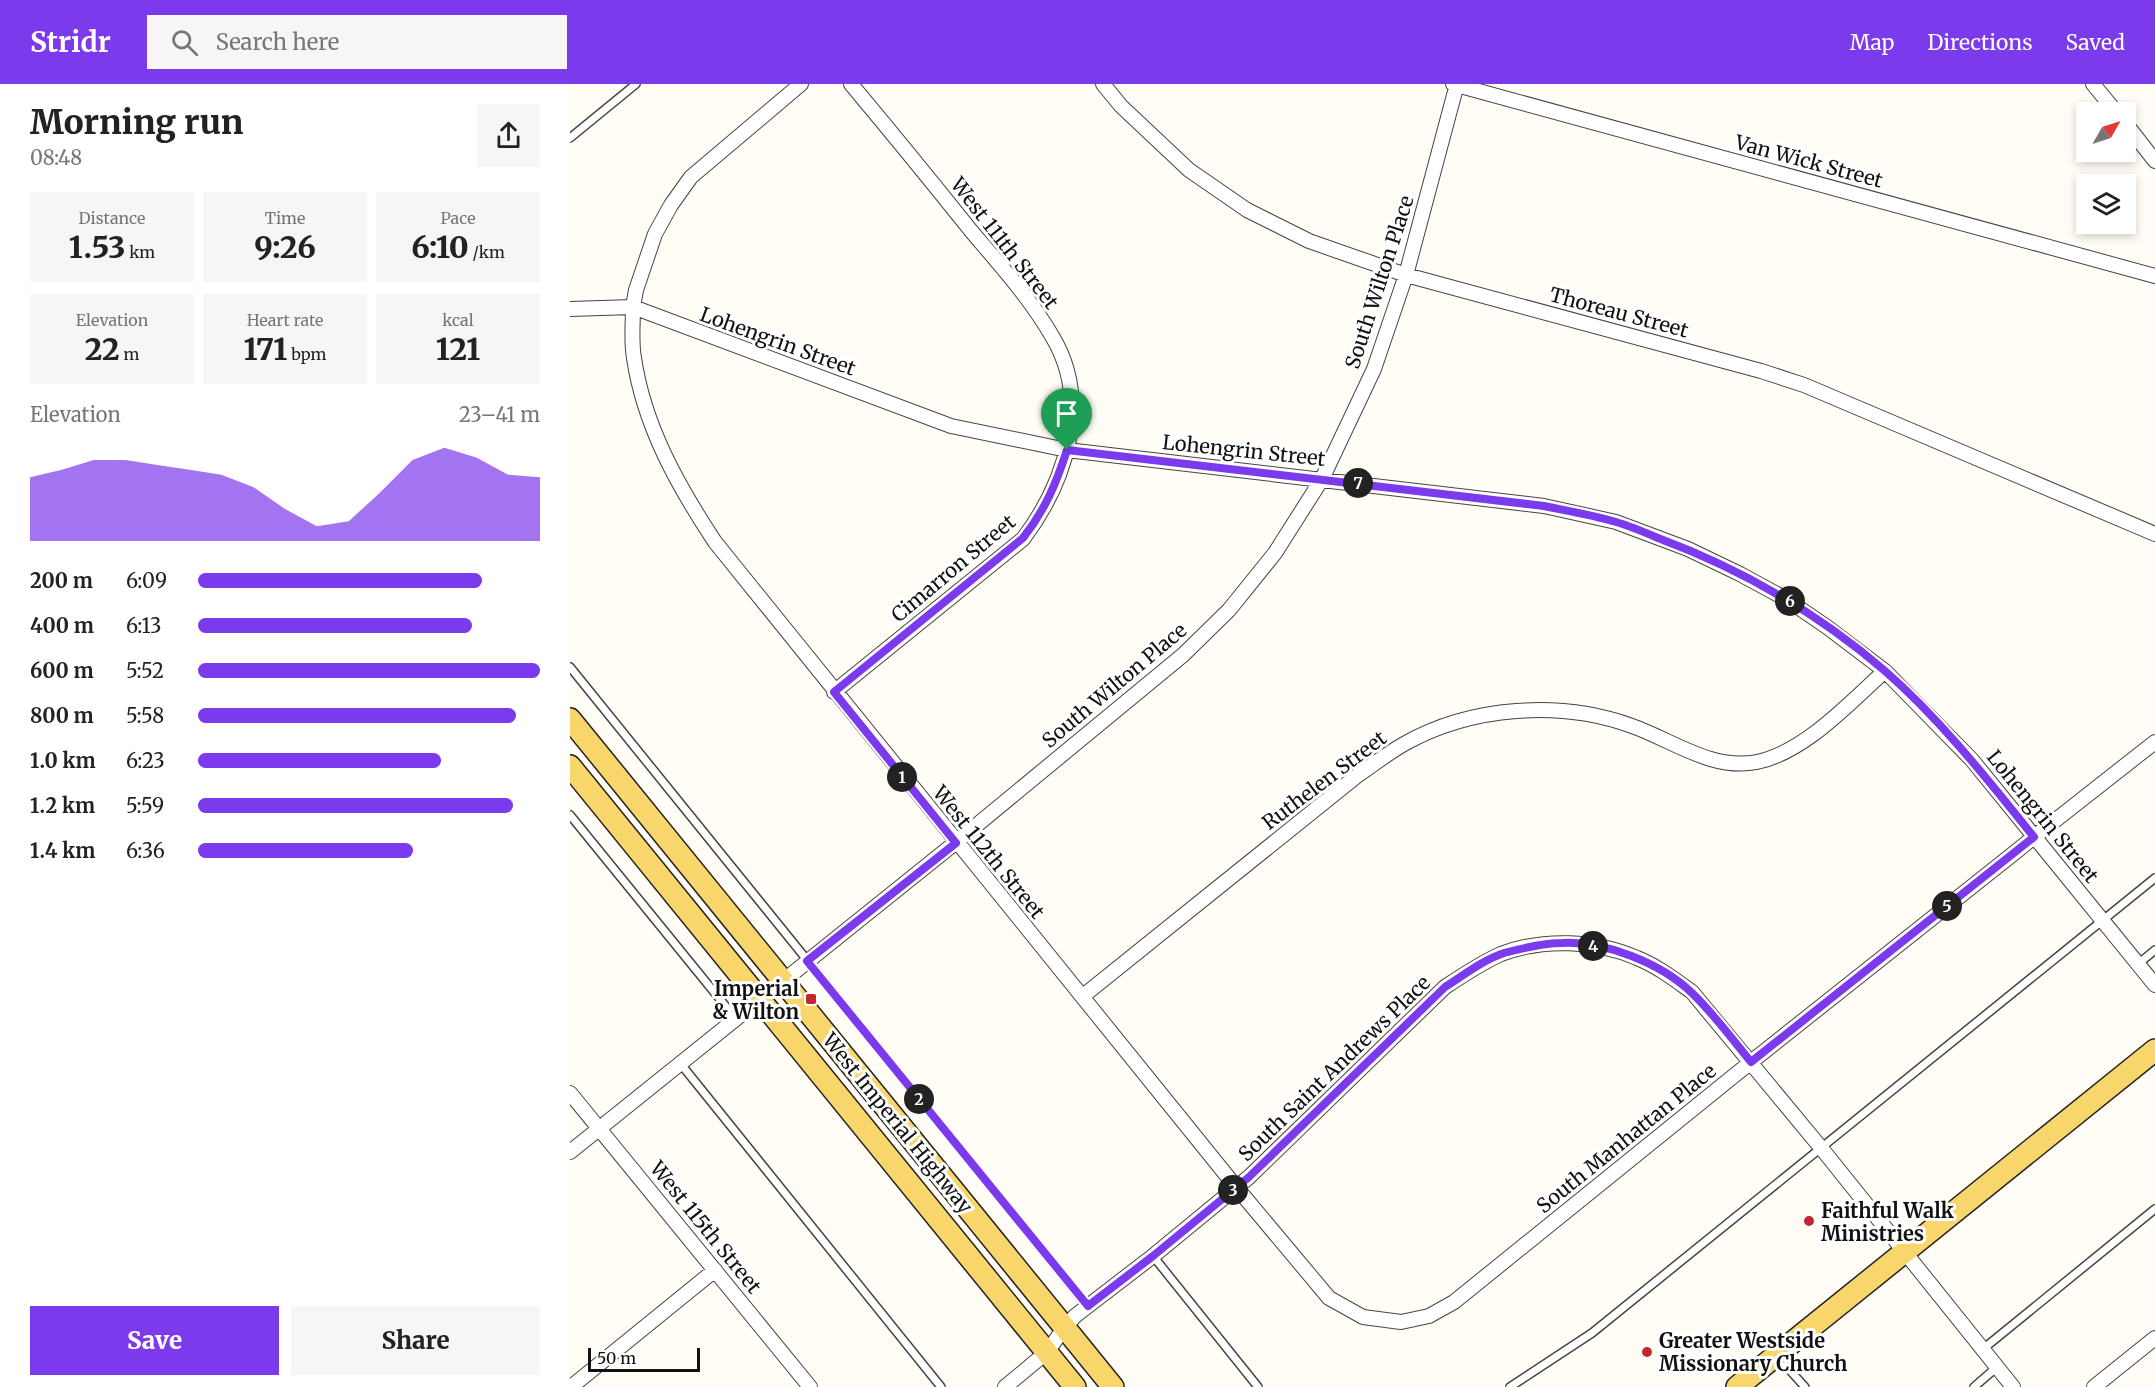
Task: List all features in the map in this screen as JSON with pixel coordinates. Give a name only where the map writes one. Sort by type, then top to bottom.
[{"type":"main road","name":"West Imperial Highway","points":[[570,719],[1113,1387]]},
{"type":"main road","name":"West Imperial Highway","points":[[570,766],[1075,1387]]},
{"type":"main road","points":[[1737,1387],[2155,1050]]},
{"type":"street","name":"West 112th Street","points":[[801,84],[691,177],[671,205],[655,234],[636,290],[633,307],[633,356],[642,402],[661,449],[685,497],[715,542],[1236,1187]]},
{"type":"street","name":"West 111th Street","points":[[851,84],[1026,298],[1053,338],[1067,373],[1073,412],[1067,450]]},
{"type":"street","name":"Thoreau Street","points":[[1103,84],[1129,114],[1189,170],[1247,210],[1309,241],[1406,275],[1761,371],[1804,385],[2155,534]]},
{"type":"street","name":"South Wilton Place","points":[[570,1152],[956,843],[1183,655],[1229,610],[1275,553],[1322,479],[1374,369],[1406,275],[1456,84]]},
{"type":"street","name":"Van Wick Street","points":[[1456,84],[2155,276]]},
{"type":"street","points":[[2093,84],[2108,102]]},
{"type":"street","points":[[2136,137],[2155,161]]},
{"type":"street","points":[[570,309],[633,307]]},
{"type":"street","name":"Lohengrin Street","points":[[633,307],[951,426],[1067,450],[1544,506],[1616,522],[1688,549],[1786,599],[1885,671],[1972,760],[2155,985]]},
{"type":"street","name":"Cimarron Street","points":[[834,692],[1023,538],[1037,520],[1057,484],[1067,450]]},
{"type":"street","name":"Ruthelen Street","points":[[1083,996],[1358,775],[1404,744],[1451,724],[1497,712],[1582,713],[1632,726],[1701,756],[1730,763],[1755,762],[1777,757],[1815,732],[1885,671]]},
{"type":"street","name":"South Manhattan Place","points":[[1236,1187],[1329,1298],[1363,1317],[1401,1322],[1429,1316],[1454,1302],[1751,1062],[2155,742]]},
{"type":"street","name":"South Saint Andrews Place","points":[[1005,1387],[1047,1352],[1065,1327],[1088,1306],[1236,1187],[1445,987],[1472,969],[1503,954],[1564,942],[1600,947],[1636,957],[1667,974],[1692,992],[1751,1062]]},
{"type":"street","points":[[1751,1062],[2013,1387]]},
{"type":"street","name":"West 115th Street","points":[[570,1093],[810,1387]]},
{"type":"street","points":[[571,1387],[715,1270]]},
{"type":"street","points":[[2094,1387],[2155,1338]]},
{"type":"lane","points":[[570,138],[636,84]]},
{"type":"lane","points":[[570,667],[1088,1306]]},
{"type":"lane","points":[[570,815],[736,1019]]},
{"type":"lane","points":[[1510,1387],[1592,1333],[2155,878]]},
{"type":"lane","points":[[2138,964],[2155,950]]},
{"type":"lane","points":[[680,1063],[941,1387]]},
{"type":"lane","points":[[1983,1349],[2155,1209]]},
{"type":"lane","points":[[1153,1256],[1258,1387]]},
{"type":"lane","points":[[1777,1355],[1805,1387]]},
{"type":"lane","points":[[1974,1387],[1997,1367]]},
{"type":"place","name":"Imperial & Wilton","points":[[811,999]]},
{"type":"place","name":"Faithful Walk Ministries","points":[[1809,1221]]},
{"type":"place","name":"Greater Westside Missionary Church","points":[[1647,1352]]},
{"type":"route","points":[[1067,450],[1544,506],[1616,522],[1688,549],[1786,599],[1885,671],[1972,760],[2034,837],[1751,1062],[1692,992],[1667,974],[1636,957],[1600,947],[1564,942],[1503,954],[1472,969],[1445,987],[1249,1177],[1088,1306],[807,961],[956,843],[834,692],[1023,538],[1037,520],[1057,484],[1067,450]]}]
